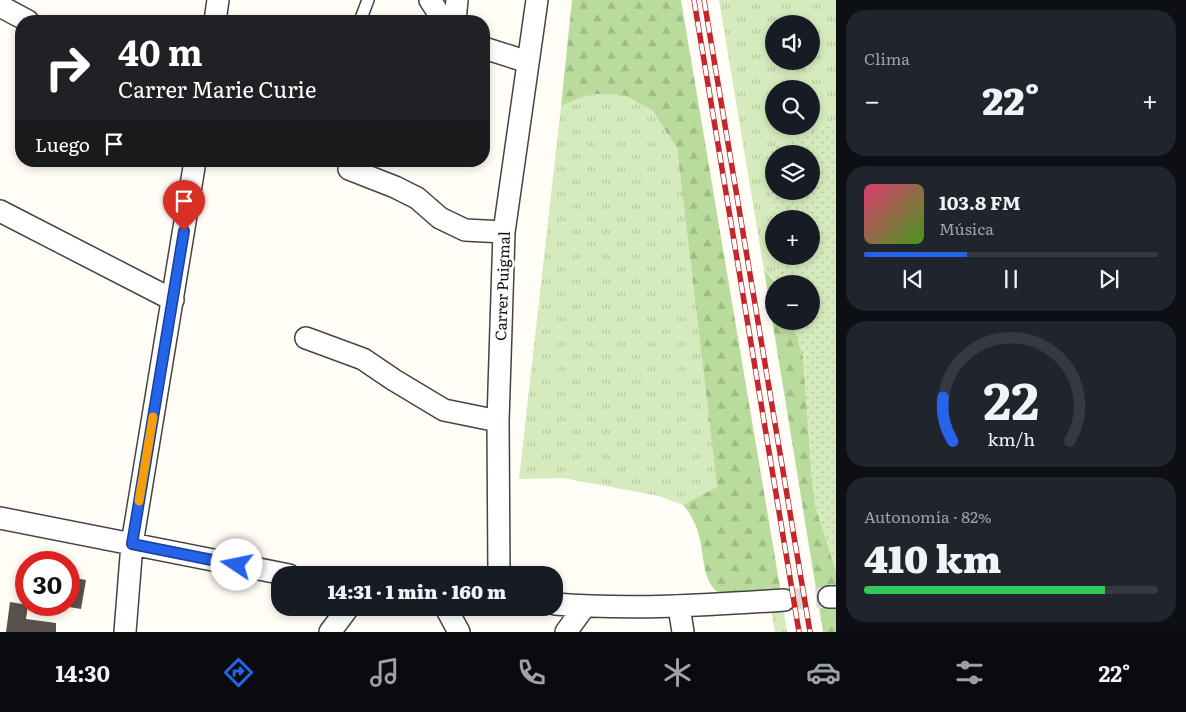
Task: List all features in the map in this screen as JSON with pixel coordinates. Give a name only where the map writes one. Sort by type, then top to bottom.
[{"type":"street","points":[[216,15],[218,0]]},
{"type":"street","points":[[430,0],[440,15]]},
{"type":"street","points":[[456,15],[457,0]]},
{"type":"street","name":"Carrer Puigmal","points":[[499,566],[498,421],[504,232],[537,0]]},
{"type":"street","points":[[0,6],[17,15]]},
{"type":"street","points":[[490,50],[528,62]]},
{"type":"street","points":[[125,632],[132,544],[194,167]]},
{"type":"street","points":[[349,169],[417,198],[440,218],[465,230],[504,232]]},
{"type":"street","points":[[0,211],[173,300]]},
{"type":"street","points":[[306,338],[363,359],[444,410],[498,421]]},
{"type":"street","points":[[0,518],[271,571]]},
{"type":"street","points":[[563,605],[680,607],[784,600]]},
{"type":"street","points":[[566,632],[585,606]]},
{"type":"street","points":[[680,607],[683,632]]},
{"type":"street","points":[[330,632],[342,616]]},
{"type":"street","points":[[450,616],[459,632]]},
{"type":"lane","points":[[362,15],[368,0]]},
{"type":"green space","points":[[572,0],[681,0],[781,593],[745,597],[726,596],[712,586],[705,571],[696,527],[683,505],[717,487],[677,148],[652,110],[624,95],[590,94],[561,106]]},
{"type":"green space","points":[[719,0],[836,0],[836,122],[820,129],[820,80],[765,80],[765,135],[804,135],[780,145],[765,145],[765,200],[771,200],[773,210],[765,210],[765,265],[776,265],[777,275],[769,275],[764,270]]},
{"type":"green space","points":[[590,94],[624,95],[652,110],[677,148],[717,488],[683,505],[659,496],[563,478],[519,479],[561,106]]},
{"type":"green space","points":[[836,122],[836,571],[816,509],[803,356],[795,330],[820,330],[820,275],[777,275],[776,265],[820,265],[820,210],[773,210],[771,200],[820,200],[820,145],[780,145],[804,135],[820,135],[820,129]]},
{"type":"green space","points":[[774,330],[795,330],[803,356],[812,479],[816,508],[836,571],[836,632],[823,632]]},
{"type":"green space","points":[[781,593],[787,632],[775,632],[768,594]]},
{"type":"building","points":[[80,579],[86,580],[80,609]]},
{"type":"building","points":[[10,602],[15,603],[15,616],[26,616],[26,619],[56,623],[56,632],[6,632]]},
{"type":"tunnel","points":[[784,600],[829,597]]},
{"type":"railway","points":[[694,0],[799,632]]},
{"type":"railway","points":[[704,0],[810,632]]},
{"type":"slow traffic","points":[[139,501],[153,417]]},
{"type":"route","points":[[184,231],[132,544],[237,565]]}]
